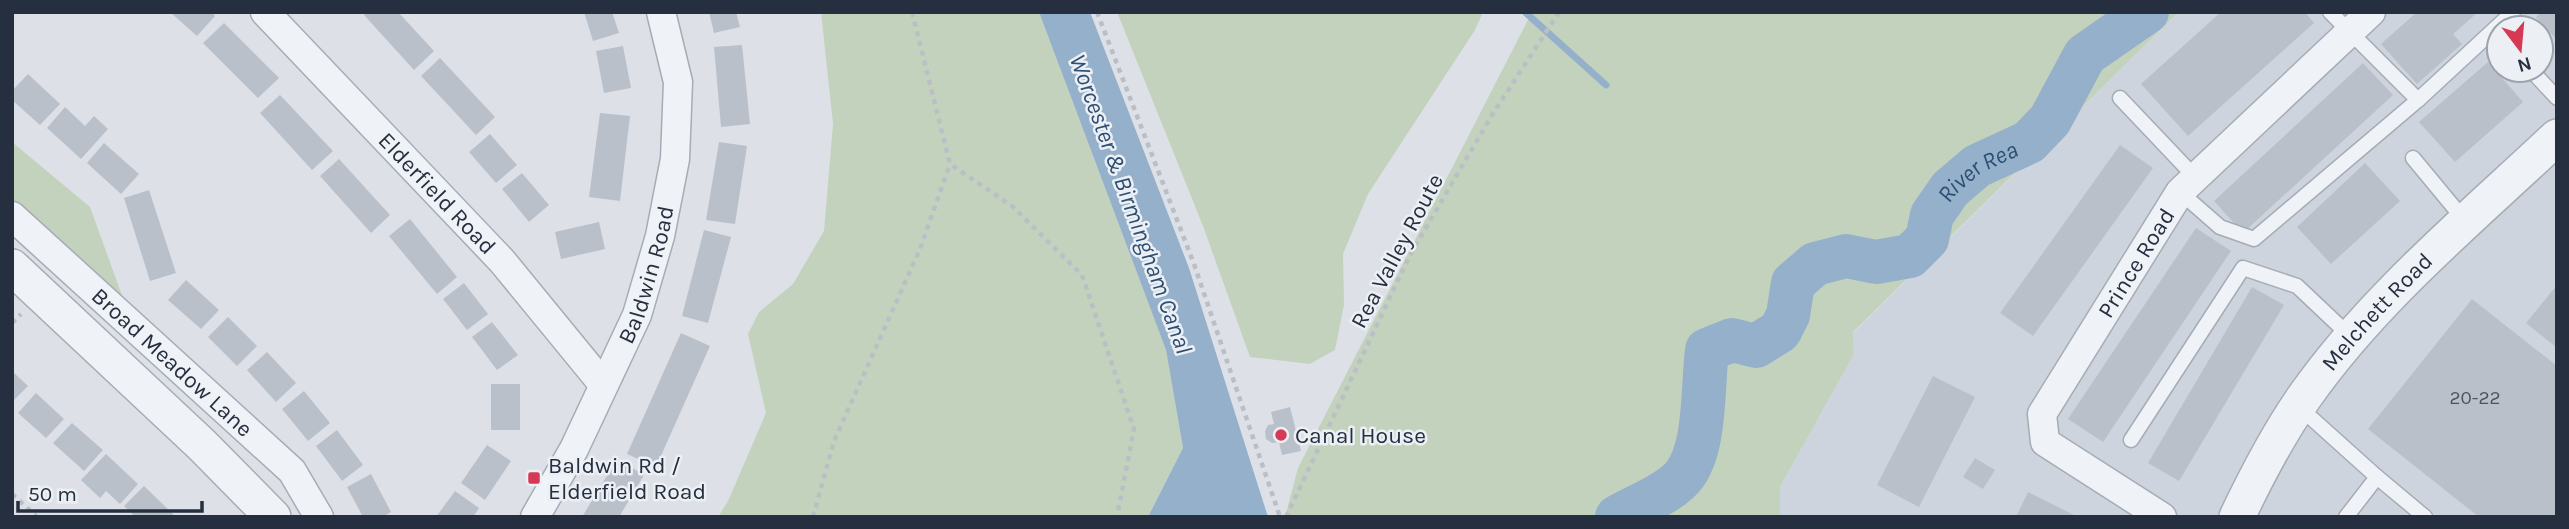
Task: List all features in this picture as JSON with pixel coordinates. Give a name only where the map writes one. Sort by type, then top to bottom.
[{"type":"street","name":"Elderfield Road","points":[[265,12],[502,261],[603,383]]},
{"type":"street","name":"Baldwin Road","points":[[535,517],[574,449],[637,315],[660,236],[675,159],[678,82],[661,12]]},
{"type":"street","name":"Prince Road","points":[[2162,517],[2045,442],[2041,426],[2042,414],[2187,184],[2371,12]]},
{"type":"street","name":"Melchett Road","points":[[2236,517],[2267,456],[2298,406],[2351,337],[2557,137]]},
{"type":"street","name":"Broad Meadow Lane","points":[[12,216],[292,471],[319,517]]},
{"type":"street","name":"Broad Meadow Lane","points":[[12,267],[202,446],[273,517]]},
{"type":"lane","points":[[2330,12],[2418,100]]},
{"type":"lane","points":[[2120,99],[2220,227],[2253,239],[2418,100],[2513,12]]},
{"type":"lane","points":[[2544,84],[2557,98]]},
{"type":"lane","points":[[2413,158],[2467,223]]},
{"type":"lane","points":[[2131,440],[2243,268],[2297,286],[2351,337]]},
{"type":"lane","points":[[2298,406],[2425,517]]},
{"type":"lane","points":[[2346,517],[2377,477]]},
{"type":"path","points":[[813,517],[834,441],[920,249],[950,164],[912,12]]},
{"type":"path","points":[[1097,12],[1194,264],[1280,517]]},
{"type":"path","name":"Rea Valley Route","points":[[1286,517],[1410,255],[1492,115],[1559,12]]},
{"type":"path","points":[[950,164],[1012,206],[1082,275],[1134,429],[1117,517]]},
{"type":"path","points":[[12,495],[37,517]]},
{"type":"shaded area","points":[[2179,12],[2557,12],[2557,517],[1780,517],[1780,487],[1854,354],[1853,333]]},
{"type":"green space","points":[[821,12],[1039,12],[1166,350],[1183,448],[1148,517],[718,517],[728,501],[766,413],[748,334],[759,312],[793,284],[824,231],[833,124]]},
{"type":"green space","points":[[1117,12],[1483,12],[1475,30],[1368,194],[1343,254],[1344,305],[1335,350],[1310,364],[1250,357],[1203,226]]},
{"type":"green space","points":[[1532,12],[2179,12],[1853,332],[1854,354],[1780,487],[1780,517],[1285,517],[1298,468]]},
{"type":"green space","points":[[12,142],[90,207],[124,301],[12,199]]},
{"type":"water","name":"Worcester & Birmingham Canal","points":[[1039,12],[1090,12],[1189,268],[1268,517],[1148,517],[1183,448],[1166,350]]},
{"type":"building","points":[[170,12],[211,12],[215,16],[197,36]]},
{"type":"building","points":[[366,12],[398,12],[434,51],[414,70],[364,15]]},
{"type":"building","points":[[584,12],[612,12],[619,33],[593,41]]},
{"type":"building","points":[[709,12],[736,12],[740,27],[714,33]]},
{"type":"building","points":[[2221,12],[2305,12],[2314,23],[2188,136],[2141,84]]},
{"type":"building","points":[[2417,12],[2478,12],[2453,34],[2462,44],[2417,84],[2381,44]]},
{"type":"building","points":[[2557,12],[2557,40],[2555,14],[2539,14]]},
{"type":"building","points":[[224,23],[279,78],[258,98],[203,43]]},
{"type":"building","points":[[742,45],[750,124],[721,127],[714,47]]},
{"type":"building","points":[[623,46],[631,88],[604,93],[596,51]]},
{"type":"building","points":[[440,58],[495,117],[476,135],[421,76]]},
{"type":"building","points":[[2363,63],[2393,95],[2243,233],[2214,201]]},
{"type":"building","points":[[2485,65],[2485,84],[2507,84],[2523,102],[2455,162],[2419,122]]},
{"type":"building","points":[[28,74],[60,104],[40,125],[12,100],[12,91]]},
{"type":"building","points":[[280,95],[333,151],[312,170],[260,113]]},
{"type":"building","points":[[65,107],[85,126],[94,116],[108,129],[81,159],[47,128]]},
{"type":"building","points":[[600,113],[630,116],[620,201],[589,197]]},
{"type":"building","points":[[490,134],[517,165],[496,183],[469,152]]},
{"type":"building","points":[[719,142],[747,146],[735,224],[706,220]]},
{"type":"building","points":[[104,143],[139,174],[121,194],[87,163]]},
{"type":"building","points":[[2120,145],[2153,168],[2033,336],[2000,313]]},
{"type":"building","points":[[339,159],[390,215],[371,233],[320,176]]},
{"type":"building","points":[[2365,163],[2400,201],[2331,264],[2297,227]]},
{"type":"building","points":[[522,173],[549,205],[529,222],[502,189]]},
{"type":"building","points":[[149,190],[176,273],[150,281],[124,198]]},
{"type":"building","points":[[410,219],[457,277],[437,294],[389,236]]},
{"type":"building","points":[[599,222],[605,249],[561,259],[555,232]]},
{"type":"building","points":[[2196,228],[2231,251],[2103,442],[2068,419]]},
{"type":"building","points":[[704,230],[731,237],[708,323],[682,316]]},
{"type":"building","points":[[186,280],[219,310],[201,329],[168,300]]},
{"type":"building","points":[[464,283],[488,314],[467,330],[443,299]]},
{"type":"building","points":[[2557,285],[2557,348],[2526,323]]},
{"type":"building","points":[[2252,287],[2284,305],[2179,481],[2148,463]]},
{"type":"building","points":[[2472,299],[2557,366],[2557,517],[2479,517],[2368,429]]},
{"type":"building","points":[[228,317],[257,346],[237,366],[208,337]]},
{"type":"building","points":[[492,322],[518,355],[497,370],[472,337]]},
{"type":"building","points":[[681,333],[710,346],[656,467],[627,454]]},
{"type":"building","points":[[267,352],[296,383],[276,402],[247,370]]},
{"type":"building","points":[[12,371],[28,386],[12,402]]},
{"type":"building","points":[[1933,376],[1975,397],[1919,507],[1877,485]]},
{"type":"building","points":[[491,384],[520,384],[520,430],[491,430]]},
{"type":"building","points":[[304,391],[330,423],[308,441],[282,409]]},
{"type":"building","points":[[36,393],[64,419],[46,438],[18,413]]},
{"type":"building","name":"Canal House","points":[[1290,407],[1301,451],[1282,455],[1279,442],[1272,443],[1266,439],[1265,431],[1268,425],[1274,424],[1271,412]]},
{"type":"building","points":[[72,423],[103,450],[84,471],[53,443]]},
{"type":"building","points":[[337,430],[363,465],[342,481],[316,446]]},
{"type":"building","points":[[487,445],[511,461],[485,500],[461,483]]},
{"type":"building","points":[[106,454],[138,484],[120,504],[106,491],[100,498],[81,480]]},
{"type":"building","points":[[1975,458],[1995,470],[1983,489],[1963,477]]},
{"type":"building","points":[[617,459],[644,475],[619,517],[582,517]]},
{"type":"building","points":[[371,474],[391,512],[383,517],[363,517],[347,487]]},
{"type":"building","points":[[144,486],[176,517],[135,517],[124,506]]},
{"type":"building","points":[[455,491],[479,508],[473,517],[436,517]]},
{"type":"building","points":[[2028,492],[2078,517],[2016,517]]},
{"type":"waterway","points":[[1525,12],[1606,85]]},
{"type":"waterway","name":"River Rea","points":[[1617,517],[1665,491],[1688,470],[1702,420],[1707,350],[1732,340],[1756,346],[1780,331],[1788,315],[1793,283],[1815,264],[1846,256],[1876,262],[1910,256],[1927,239],[1932,215],[1950,189],[1977,166],[2029,142],[2050,120],[2085,55],[2147,12]]},
{"type":"place","name":"Canal House","points":[[1281,435]]},
{"type":"place","name":"Baldwin Rd / Elderfield Road","points":[[534,478]]}]
